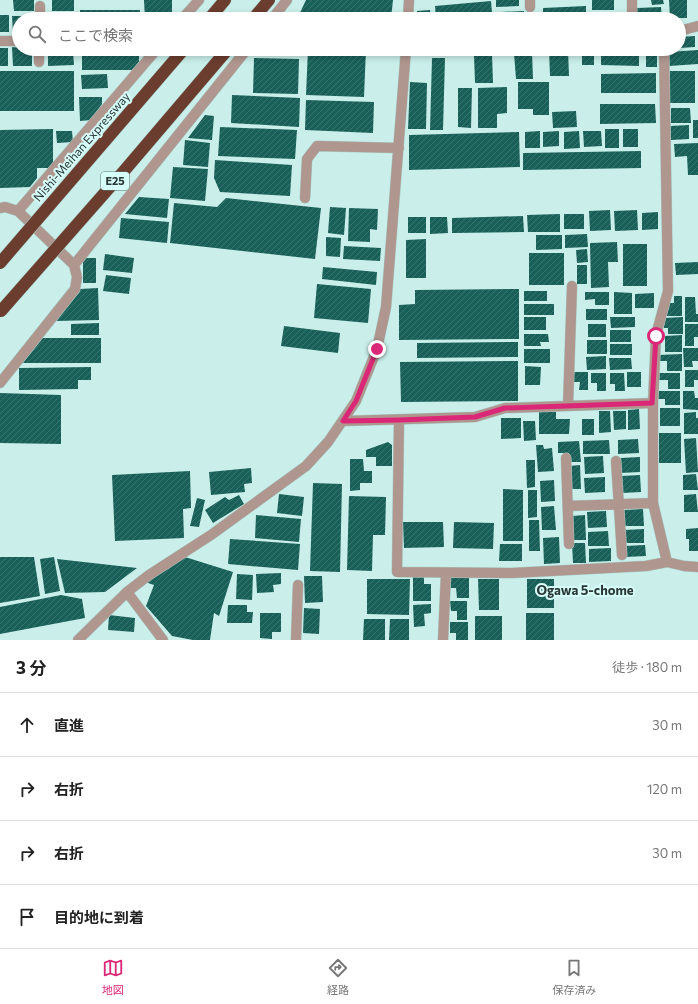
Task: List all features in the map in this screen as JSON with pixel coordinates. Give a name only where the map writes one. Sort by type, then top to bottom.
[{"type":"highway","points":[[215,12],[225,0]]},
{"type":"highway","points":[[259,12],[269,0]]},
{"type":"highway","name":"Nishi-Meihan Expressway","points":[[0,263],[178,56]]},
{"type":"highway","name":"E25","points":[[0,311],[124,171],[222,56]]},
{"type":"street","points":[[188,12],[199,0]]},
{"type":"street","points":[[278,12],[287,0]]},
{"type":"street","points":[[408,12],[409,0]]},
{"type":"street","points":[[632,0],[632,12]]},
{"type":"street","points":[[40,6],[40,12]]},
{"type":"street","points":[[686,29],[698,26]]},
{"type":"street","points":[[0,41],[12,41]]},
{"type":"street","points":[[39,56],[39,62]]},
{"type":"street","points":[[18,211],[151,56]]},
{"type":"street","points":[[74,265],[241,56]]},
{"type":"street","points":[[78,640],[127,592],[149,575],[211,535],[306,466],[328,442],[356,401],[377,349],[386,308],[406,56]]},
{"type":"street","points":[[664,56],[668,291],[656,336],[652,403],[653,503],[667,562]]},
{"type":"street","points":[[305,198],[307,159],[317,146],[399,148]]},
{"type":"street","points":[[0,208],[4,207],[18,211],[74,265],[78,277],[75,289],[0,383]]},
{"type":"street","points":[[568,406],[572,286]]},
{"type":"street","points":[[343,421],[475,417],[505,408],[652,403]]},
{"type":"street","points":[[399,420],[397,572],[512,573],[646,566],[667,562],[684,566],[698,567]]},
{"type":"street","points":[[566,458],[569,544]]},
{"type":"street","points":[[616,461],[622,555]]},
{"type":"street","points":[[568,506],[653,503]]},
{"type":"street","points":[[443,640],[446,573]]},
{"type":"street","points":[[296,640],[298,585]]},
{"type":"street","points":[[127,592],[163,640]]},
{"type":"building","points":[[13,0],[34,0],[34,11],[14,11]]},
{"type":"building","points":[[52,0],[74,0],[74,11],[52,11]]},
{"type":"building","points":[[144,0],[172,0],[172,12],[145,12]]},
{"type":"building","points":[[306,0],[393,0],[392,12],[300,12]]},
{"type":"building","points":[[496,0],[519,0],[519,6],[496,7]]},
{"type":"building","points":[[592,0],[614,0],[614,10],[592,10]]},
{"type":"building","points":[[651,0],[663,0],[664,4],[652,5]]},
{"type":"building","points":[[669,0],[687,0],[687,18],[686,12],[670,12]]},
{"type":"building","points":[[491,1],[492,12],[435,12],[435,6]]},
{"type":"building","points":[[586,6],[586,12],[543,12],[543,8]]},
{"type":"building","points":[[661,7],[661,12],[637,12],[637,8]]},
{"type":"building","points":[[80,10],[140,10],[140,12],[80,12]]},
{"type":"building","points":[[430,10],[430,12],[417,12]]},
{"type":"building","points":[[524,11],[524,12],[500,12]]},
{"type":"building","points":[[0,15],[9,15],[9,32],[0,32]]},
{"type":"building","points":[[695,36],[695,47],[686,48],[686,37]]},
{"type":"building","points":[[0,48],[8,48],[8,66],[0,66]]},
{"type":"building","points":[[698,50],[698,64],[669,66],[669,56],[686,56],[686,51]]},
{"type":"building","points":[[12,56],[32,56],[32,66],[13,66]]},
{"type":"building","points":[[48,56],[73,56],[74,65],[48,66]]},
{"type":"building","points":[[82,56],[139,56],[139,62],[132,70],[82,70]]},
{"type":"building","points":[[308,56],[366,56],[364,97],[306,95]]},
{"type":"building","points":[[474,56],[492,56],[493,83],[475,83]]},
{"type":"building","points":[[514,56],[532,56],[533,79],[516,79]]},
{"type":"building","points":[[549,56],[568,56],[569,76],[550,76]]},
{"type":"building","points":[[582,56],[594,56],[594,65],[582,65]]},
{"type":"building","points":[[601,56],[639,56],[639,66],[601,65]]},
{"type":"building","points":[[646,56],[657,56],[657,67],[646,67]]},
{"type":"building","points":[[254,58],[299,59],[298,94],[253,93]]},
{"type":"building","points":[[432,58],[445,58],[443,130],[430,130]]},
{"type":"building","points":[[0,71],[74,71],[74,111],[0,111]]},
{"type":"building","points":[[670,71],[695,71],[695,103],[670,103]]},
{"type":"building","points":[[656,73],[656,93],[601,93],[601,74]]},
{"type":"building","points":[[107,74],[108,88],[82,89],[81,75]]},
{"type":"building","points":[[410,82],[427,83],[426,129],[408,129]]},
{"type":"building","points":[[518,82],[549,82],[549,115],[533,115],[533,109],[518,109]]},
{"type":"building","points":[[507,87],[507,113],[497,114],[497,128],[478,128],[478,88]]},
{"type":"building","points":[[458,88],[472,88],[471,128],[458,127]]},
{"type":"building","points":[[232,95],[300,98],[299,127],[231,123]]},
{"type":"building","points":[[79,97],[102,97],[102,104],[91,120],[80,121]]},
{"type":"building","points":[[306,100],[374,102],[373,133],[305,130]]},
{"type":"building","points":[[600,104],[655,104],[656,123],[600,124]]},
{"type":"building","points":[[671,108],[690,108],[691,123],[671,123]]},
{"type":"building","points":[[576,111],[577,127],[553,128],[552,112]]},
{"type":"building","points":[[205,115],[214,116],[212,140],[188,138]]},
{"type":"building","points":[[693,120],[698,120],[698,138],[693,138]]},
{"type":"building","points":[[689,125],[689,139],[671,140],[670,126]]},
{"type":"building","points":[[220,127],[297,130],[295,159],[218,156]]},
{"type":"building","points":[[53,129],[53,168],[37,168],[37,178],[30,187],[0,188],[0,130]]},
{"type":"building","points":[[605,129],[619,129],[619,148],[605,148]]},
{"type":"building","points":[[623,129],[638,129],[638,147],[623,147]]},
{"type":"building","points":[[56,131],[72,131],[73,142],[57,143]]},
{"type":"building","points":[[540,131],[540,148],[525,148],[525,132]]},
{"type":"building","points":[[559,131],[559,146],[543,147],[543,132]]},
{"type":"building","points":[[579,131],[580,148],[564,149],[564,132]]},
{"type":"building","points":[[583,131],[601,131],[602,146],[584,147]]},
{"type":"building","points":[[519,132],[520,167],[409,170],[409,135]]},
{"type":"building","points":[[185,140],[210,143],[208,167],[183,165]]},
{"type":"building","points":[[698,143],[698,175],[688,175],[687,156],[675,157],[674,144]]},
{"type":"building","points":[[641,151],[641,168],[523,170],[523,153]]},
{"type":"building","points":[[215,160],[292,165],[290,196],[220,192],[214,178]]},
{"type":"building","points":[[173,167],[208,169],[205,201],[170,198]]},
{"type":"building","points":[[139,197],[169,199],[167,218],[125,214]]},
{"type":"building","points":[[226,198],[321,208],[315,259],[170,243],[174,203],[217,207]]},
{"type":"building","points":[[330,207],[346,208],[344,235],[328,233]]},
{"type":"building","points":[[349,208],[378,209],[377,230],[370,229],[370,242],[348,241]]},
{"type":"building","points":[[610,210],[611,230],[590,231],[589,211]]},
{"type":"building","points":[[637,210],[638,230],[615,231],[614,211]]},
{"type":"building","points":[[658,212],[658,229],[642,230],[642,213]]},
{"type":"building","points":[[560,214],[560,232],[528,232],[527,215]]},
{"type":"building","points":[[564,214],[584,214],[584,229],[564,229]]},
{"type":"building","points":[[523,216],[524,232],[452,233],[452,218]]},
{"type":"building","points":[[408,217],[426,217],[426,233],[408,233]]},
{"type":"building","points":[[430,217],[447,217],[448,233],[430,234]]},
{"type":"building","points":[[121,218],[169,222],[167,243],[119,238]]},
{"type":"building","points":[[587,234],[588,247],[565,248],[565,235]]},
{"type":"building","points":[[536,235],[562,235],[562,249],[536,250]]},
{"type":"building","points":[[326,237],[341,238],[340,257],[326,256]]},
{"type":"building","points":[[426,239],[426,278],[406,278],[406,240]]},
{"type":"building","points":[[617,242],[618,262],[608,262],[609,287],[591,288],[590,243]]},
{"type":"building","points":[[623,244],[647,244],[647,286],[623,286]]},
{"type":"building","points":[[344,246],[381,248],[380,261],[343,259]]},
{"type":"building","points":[[587,249],[588,262],[577,263],[576,250]]},
{"type":"building","points":[[529,253],[564,253],[564,285],[529,285]]},
{"type":"building","points":[[105,254],[134,258],[132,273],[103,270]]},
{"type":"building","points":[[83,258],[96,258],[96,283],[83,283]]},
{"type":"building","points":[[698,262],[698,274],[676,275],[675,263]]},
{"type":"building","points":[[577,265],[587,265],[587,284],[577,284]]},
{"type":"building","points":[[323,267],[377,272],[376,285],[322,279]]},
{"type":"building","points":[[106,275],[131,278],[129,294],[103,291]]},
{"type":"building","points":[[317,284],[371,289],[368,323],[314,318]]},
{"type":"building","points":[[98,288],[99,320],[55,321],[80,289]]},
{"type":"building","points":[[519,289],[519,339],[399,340],[399,305],[415,304],[415,290]]},
{"type":"building","points":[[524,291],[547,291],[547,301],[524,301]]},
{"type":"building","points":[[585,292],[609,292],[609,305],[595,305],[595,299],[585,300]]},
{"type":"building","points":[[614,292],[632,293],[632,314],[614,314]]},
{"type":"building","points":[[654,293],[654,308],[635,308],[635,294]]},
{"type":"building","points":[[674,296],[682,296],[682,316],[667,316],[666,303],[674,303]]},
{"type":"building","points":[[685,297],[695,297],[698,322],[685,322]]},
{"type":"building","points":[[524,304],[554,304],[554,315],[524,315]]},
{"type":"building","points":[[586,309],[607,309],[607,320],[586,320]]},
{"type":"building","points":[[524,317],[546,317],[546,330],[524,330]]},
{"type":"building","points":[[610,317],[635,317],[635,327],[611,328]]},
{"type":"building","points":[[683,317],[683,334],[668,334],[668,328],[664,328],[664,318]]},
{"type":"building","points":[[99,323],[99,335],[71,335],[71,324]]},
{"type":"building","points":[[588,324],[606,324],[606,337],[588,337]]},
{"type":"building","points":[[685,324],[698,324],[698,337],[694,337],[694,346],[685,346]]},
{"type":"building","points":[[284,326],[340,333],[338,353],[281,346]]},
{"type":"building","points":[[610,330],[631,330],[631,342],[610,342]]},
{"type":"building","points":[[524,334],[548,334],[549,342],[540,342],[541,346],[524,346]]},
{"type":"building","points":[[682,335],[682,352],[665,352],[665,336]]},
{"type":"building","points":[[42,338],[101,338],[101,363],[22,363]]},
{"type":"building","points":[[587,340],[607,340],[607,354],[587,354]]},
{"type":"building","points":[[518,342],[518,357],[417,358],[417,343]]},
{"type":"building","points":[[610,344],[632,344],[632,355],[610,355]]},
{"type":"building","points":[[683,348],[698,348],[698,361],[692,361],[693,367],[684,367]]},
{"type":"building","points":[[524,349],[550,349],[550,363],[524,363]]},
{"type":"building","points":[[682,354],[682,371],[667,371],[667,361],[659,361],[658,355]]},
{"type":"building","points":[[606,356],[606,369],[587,370],[586,357]]},
{"type":"building","points":[[609,358],[631,358],[632,369],[610,370]]},
{"type":"building","points":[[518,361],[518,401],[401,402],[400,362]]},
{"type":"building","points":[[525,366],[541,367],[540,385],[525,385]]},
{"type":"building","points":[[91,367],[91,380],[78,380],[78,389],[19,390],[19,368]]},
{"type":"building","points":[[685,370],[698,370],[698,380],[694,380],[694,387],[685,387]]},
{"type":"building","points":[[573,372],[588,372],[588,390],[579,390],[580,382],[573,382]]},
{"type":"building","points":[[627,372],[641,372],[641,387],[627,387]]},
{"type":"building","points":[[591,373],[606,373],[606,391],[597,391],[597,383],[591,383]]},
{"type":"building","points":[[610,373],[624,373],[625,391],[615,391],[615,384],[610,384]]},
{"type":"building","points":[[658,373],[680,373],[680,389],[668,389],[668,380],[657,380]]},
{"type":"building","points":[[657,391],[680,391],[680,405],[665,405],[665,399],[658,399]]},
{"type":"building","points":[[683,391],[694,391],[695,398],[698,398],[698,410],[683,409]]},
{"type":"building","points":[[0,393],[61,395],[61,444],[0,443]]},
{"type":"building","points":[[660,408],[680,408],[680,426],[660,426]]},
{"type":"building","points":[[639,409],[640,429],[628,430],[628,410]]},
{"type":"building","points":[[599,411],[610,411],[611,432],[599,433]]},
{"type":"building","points":[[613,411],[626,411],[626,429],[614,430]]},
{"type":"building","points":[[539,412],[556,412],[556,419],[570,419],[569,434],[539,434]]},
{"type":"building","points":[[696,412],[696,418],[698,418],[698,434],[684,434],[684,413]]},
{"type":"building","points":[[501,418],[521,418],[521,438],[501,439]]},
{"type":"building","points":[[582,419],[594,419],[594,435],[582,435]]},
{"type":"building","points":[[523,421],[535,421],[536,440],[524,441]]},
{"type":"building","points":[[659,433],[681,433],[681,463],[659,463]]},
{"type":"building","points":[[696,438],[698,472],[686,473],[684,439]]},
{"type":"building","points":[[638,439],[639,453],[618,454],[618,440]]},
{"type":"building","points":[[609,440],[610,454],[583,454],[583,441]]},
{"type":"building","points":[[579,441],[581,462],[570,462],[569,453],[558,453],[558,442]]},
{"type":"building","points":[[388,442],[392,445],[392,466],[376,466],[376,457],[366,457],[366,450]]},
{"type":"building","points":[[536,445],[543,445],[544,449],[552,448],[554,471],[538,472]]},
{"type":"building","points":[[603,456],[604,473],[585,474],[584,457]]},
{"type":"building","points":[[640,457],[640,472],[620,473],[620,458]]},
{"type":"building","points":[[350,459],[363,459],[364,471],[372,471],[372,483],[360,483],[360,490],[350,491]]},
{"type":"building","points":[[526,460],[535,460],[535,487],[527,488]]},
{"type":"building","points":[[580,465],[581,489],[570,489],[569,466]]},
{"type":"building","points":[[251,468],[252,483],[244,484],[245,492],[211,495],[209,472]]},
{"type":"building","points":[[190,471],[191,508],[183,509],[184,538],[115,541],[112,475]]},
{"type":"building","points":[[696,474],[698,490],[683,490],[683,475]]},
{"type":"building","points":[[640,475],[641,492],[622,493],[621,476]]},
{"type":"building","points":[[605,477],[605,492],[585,493],[584,478]]},
{"type":"building","points":[[554,480],[555,501],[541,502],[540,481]]},
{"type":"building","points":[[313,483],[342,484],[340,572],[310,571]]},
{"type":"building","points":[[503,489],[523,490],[523,541],[503,541]]},
{"type":"building","points":[[528,490],[537,490],[537,517],[528,518]]},
{"type":"building","points":[[279,494],[304,497],[302,516],[277,513]]},
{"type":"building","points":[[696,494],[698,512],[684,512],[684,495]]},
{"type":"building","points":[[239,495],[244,504],[213,523],[205,510],[225,497],[229,500]]},
{"type":"building","points":[[349,496],[386,497],[385,535],[373,535],[372,571],[347,570]]},
{"type":"building","points":[[197,498],[205,500],[199,527],[190,526]]},
{"type":"building","points":[[554,506],[556,530],[542,530],[541,507]]},
{"type":"building","points":[[643,509],[644,526],[624,526],[623,510]]},
{"type":"building","points":[[606,511],[607,527],[588,528],[587,512]]},
{"type":"building","points":[[256,515],[301,519],[299,542],[255,538]]},
{"type":"building","points":[[585,515],[586,540],[573,540],[572,516]]},
{"type":"building","points":[[529,520],[539,520],[540,551],[529,551]]},
{"type":"building","points":[[403,522],[443,522],[444,547],[404,548]]},
{"type":"building","points":[[454,522],[494,523],[493,549],[453,548]]},
{"type":"building","points":[[698,528],[698,551],[689,551],[689,539],[686,539],[686,529]]},
{"type":"building","points":[[644,529],[644,543],[624,543],[624,530]]},
{"type":"building","points":[[608,531],[609,546],[588,546],[588,532]]},
{"type":"building","points":[[559,537],[560,563],[544,564],[543,538]]},
{"type":"building","points":[[230,539],[300,544],[298,570],[228,564]]},
{"type":"building","points":[[572,543],[585,543],[586,563],[573,563]]},
{"type":"building","points":[[500,544],[522,544],[522,561],[499,561]]},
{"type":"building","points":[[645,545],[646,556],[625,557],[625,546]]},
{"type":"building","points":[[611,548],[611,561],[589,562],[589,549]]},
{"type":"building","points":[[0,557],[34,557],[40,596],[0,603]]},
{"type":"building","points":[[54,557],[60,591],[45,594],[40,559]]},
{"type":"building","points":[[185,557],[233,572],[219,616],[214,613],[210,640],[193,640],[172,636],[146,606],[154,585],[148,583],[148,579]]},
{"type":"building","points":[[57,559],[137,568],[105,592],[65,593]]},
{"type":"building","points":[[281,573],[281,584],[273,585],[274,592],[257,593],[256,574]]},
{"type":"building","points":[[237,574],[253,575],[252,600],[236,599]]},
{"type":"building","points":[[304,576],[322,576],[323,602],[305,603]]},
{"type":"building","points":[[413,576],[424,576],[424,584],[431,584],[431,601],[413,601]]},
{"type":"building","points":[[469,577],[469,598],[457,598],[456,588],[450,588],[450,578]]},
{"type":"building","points":[[367,579],[410,579],[409,615],[367,614]]},
{"type":"building","points":[[478,579],[499,579],[499,610],[479,610]]},
{"type":"building","points":[[527,579],[554,579],[554,608],[527,608]]},
{"type":"building","points":[[61,595],[82,599],[85,618],[0,634],[0,607]]},
{"type":"building","points":[[450,601],[467,601],[467,620],[457,620],[457,611],[451,611]]},
{"type":"building","points":[[431,604],[431,613],[424,614],[425,626],[414,627],[413,605]]},
{"type":"building","points":[[228,605],[247,605],[247,612],[253,612],[252,623],[227,623]]},
{"type":"building","points":[[304,608],[320,609],[319,634],[303,633]]},
{"type":"building","points":[[260,613],[281,613],[281,632],[272,632],[272,639],[260,638]]},
{"type":"building","points":[[526,613],[554,613],[554,640],[526,640]]},
{"type":"building","points":[[109,615],[135,618],[134,632],[108,630]]},
{"type":"building","points":[[475,616],[502,616],[502,640],[475,640]]},
{"type":"building","points":[[364,619],[385,619],[385,640],[363,640]]},
{"type":"building","points":[[390,619],[409,619],[409,640],[389,640]]},
{"type":"building","points":[[450,622],[468,622],[468,640],[456,640],[456,633],[450,633]]},
{"type":"district","name":"Ogawa 5-chome","points":[[585,590]]},
{"type":"route","points":[[377,349],[356,401],[343,421],[475,417],[505,408],[652,403],[656,336]]}]
